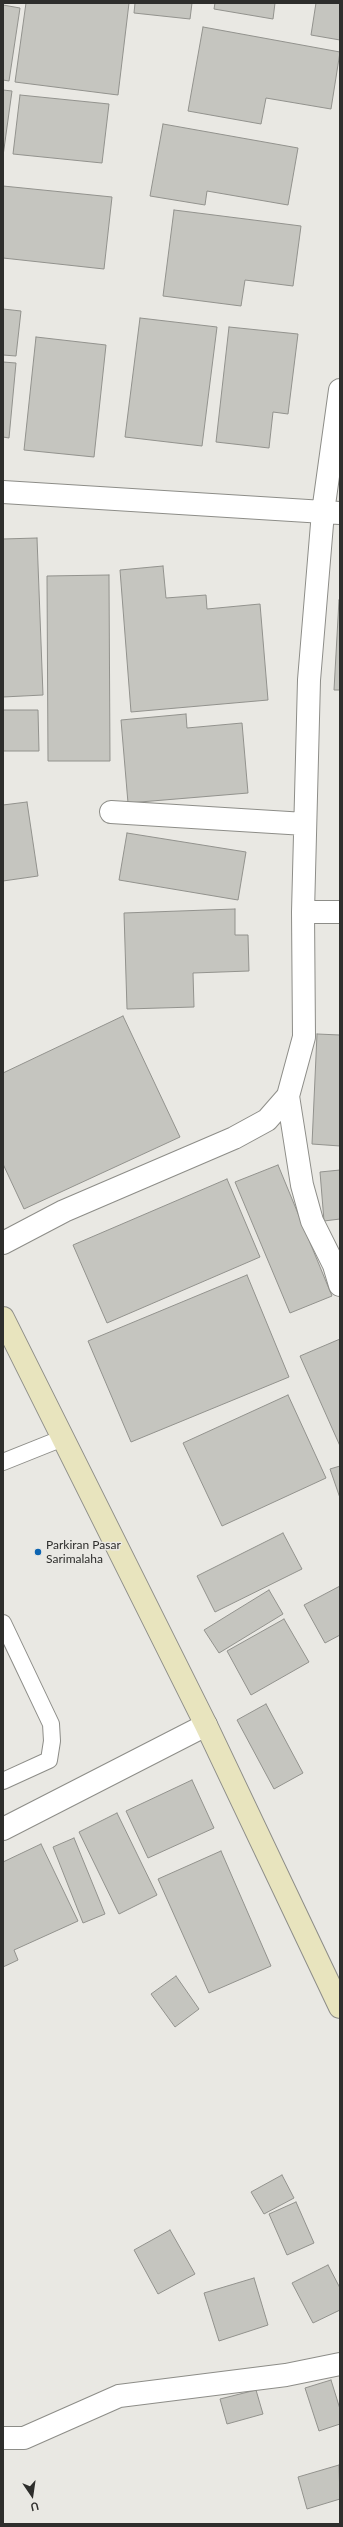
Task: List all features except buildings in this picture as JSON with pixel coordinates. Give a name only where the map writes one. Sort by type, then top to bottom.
[{"type":"street","points":[[340,390],[332,512],[309,680],[303,912],[304,1037],[288,1096],[302,1185],[312,1222],[334,1266],[340,1285]]},
{"type":"street","points":[[3,492],[332,512]]},
{"type":"street","points":[[111,812],[305,824]]},
{"type":"street","points":[[303,912],[340,912]]},
{"type":"street","points":[[3,1244],[64,1211],[234,1138],[267,1120],[288,1096]]},
{"type":"street","points":[[3,1318],[206,1725],[340,2007]]},
{"type":"street","points":[[3,1829],[206,1725]]},
{"type":"street","points":[[3,2438],[24,2438],[119,2396],[286,2375],[340,2364]]},
{"type":"lane","points":[[3,1462],[63,1438]]},
{"type":"lane","points":[[3,1623],[51,1724],[52,1741],[49,1760],[3,1781]]},
{"type":"place","name":"Parkiran Pasar Sarimalaha","points":[[38,1552]]}]
